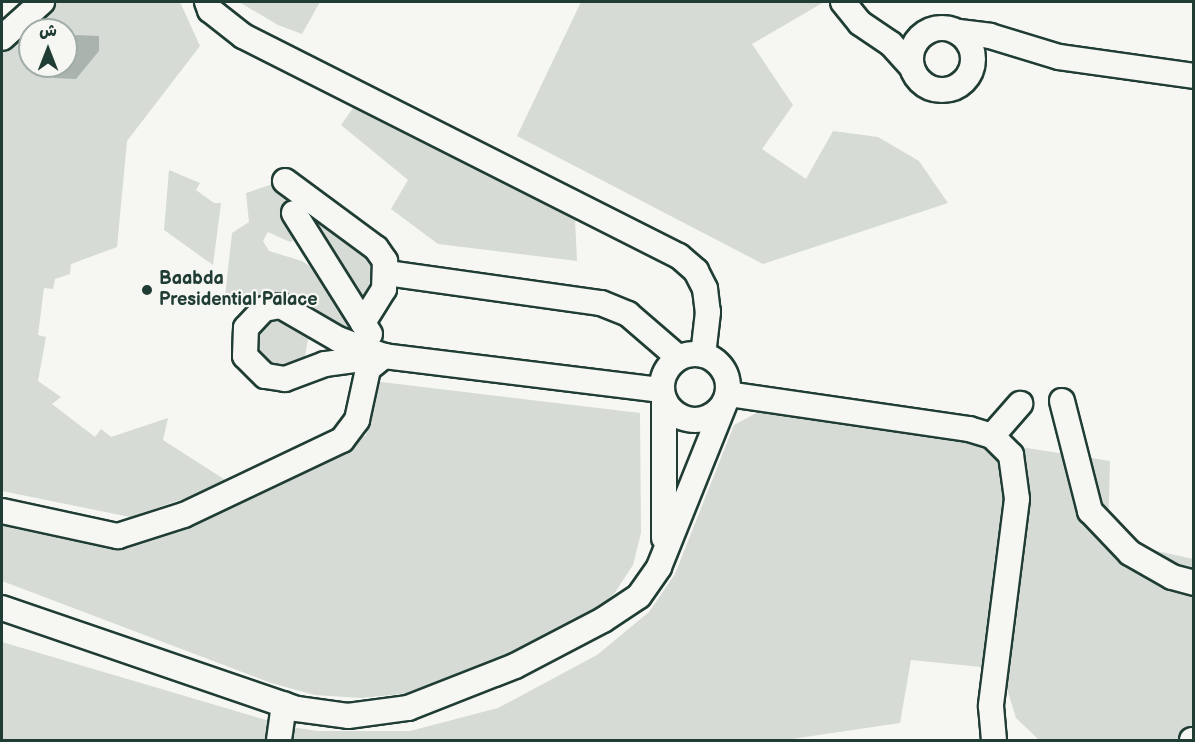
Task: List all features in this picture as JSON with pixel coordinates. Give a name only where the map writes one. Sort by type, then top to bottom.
[{"type":"street","points":[[2,38],[42,2]]},
{"type":"street","points":[[207,2],[210,10],[243,36],[679,256],[696,271],[705,289],[708,312],[703,355]]},
{"type":"street","points":[[843,2],[860,23],[912,67],[923,84],[932,88],[951,89],[967,78],[974,40]]},
{"type":"street","points":[[878,36],[910,37],[948,28],[974,40],[1059,57],[1194,76]]},
{"type":"street","points":[[912,67],[913,47],[925,32]]},
{"type":"street","points":[[285,181],[376,249],[387,273],[384,289],[363,323]]},
{"type":"street","points":[[294,213],[384,356]]},
{"type":"street","points":[[387,273],[601,303],[628,314],[679,358]]},
{"type":"street","points":[[384,356],[325,364],[275,379],[250,364],[244,337],[256,314],[281,306],[338,339],[384,356],[663,394]]},
{"type":"street","points":[[2,608],[284,704],[318,713],[366,715],[408,708],[459,691],[533,658],[627,607],[646,589],[664,553],[727,399],[722,367],[703,355],[679,358],[666,371],[663,394],[664,553]]},
{"type":"street","points":[[2,511],[118,536],[184,515],[342,440],[357,420],[368,369],[384,356]]},
{"type":"street","points":[[663,394],[675,414],[693,420],[712,416],[727,399]]},
{"type":"street","points":[[727,399],[993,436],[1011,455],[1017,499],[991,706],[994,741]]},
{"type":"street","points":[[1062,400],[1090,511],[1130,553],[1172,577],[1194,583]]},
{"type":"street","points":[[993,436],[1020,404]]},
{"type":"street","points":[[279,741],[284,704]]},
{"type":"shaded area","points":[[53,2],[180,2],[200,46],[127,141],[117,247],[71,264],[70,274],[55,279],[53,289],[44,288],[38,335],[46,337],[38,381],[61,397],[52,404],[95,437],[101,429],[111,437],[168,418],[163,440],[230,483],[130,517],[2,491],[2,48],[18,34],[18,78],[78,78],[78,18],[35,18]]},
{"type":"shaded area","points":[[239,2],[320,2],[302,34],[278,25]]},
{"type":"shaded area","points":[[581,2],[824,2],[752,44],[793,105],[762,149],[806,179],[833,131],[878,137],[919,161],[948,203],[763,264],[517,136]]},
{"type":"shaded area","points":[[78,35],[99,36],[99,51],[78,77]]},
{"type":"shaded area","points":[[353,108],[575,219],[577,261],[438,244],[391,209],[408,180],[341,125]]},
{"type":"shaded area","points":[[169,170],[200,183],[196,190],[214,203],[221,203],[213,265],[164,230]]},
{"type":"shaded area","points":[[279,182],[368,251],[377,275],[370,294],[359,298],[291,206],[284,204],[297,239],[290,242],[268,232],[263,241],[269,251],[302,261],[324,276],[359,327],[357,338],[287,296],[249,296],[224,306],[232,233],[249,222],[246,193]]},
{"type":"shaded area","points":[[274,315],[309,335],[304,361],[280,371],[258,358],[255,333]]},
{"type":"shaded area","points":[[373,381],[640,413],[641,533],[633,565],[614,594],[586,618],[460,679],[411,693],[361,698],[315,695],[271,683],[2,581],[2,520],[128,542],[182,529],[366,435]]},
{"type":"shaded area","points":[[768,407],[1110,461],[1108,540],[1193,559],[1193,740],[1039,740],[1016,718],[1001,669],[911,660],[900,723],[785,740],[2,740],[2,642],[290,727],[318,731],[410,731],[498,708],[597,655],[649,612],[675,574],[734,425]]},
{"type":"place","name":"Baabda Presidential Palace","points":[[147,290]]}]
